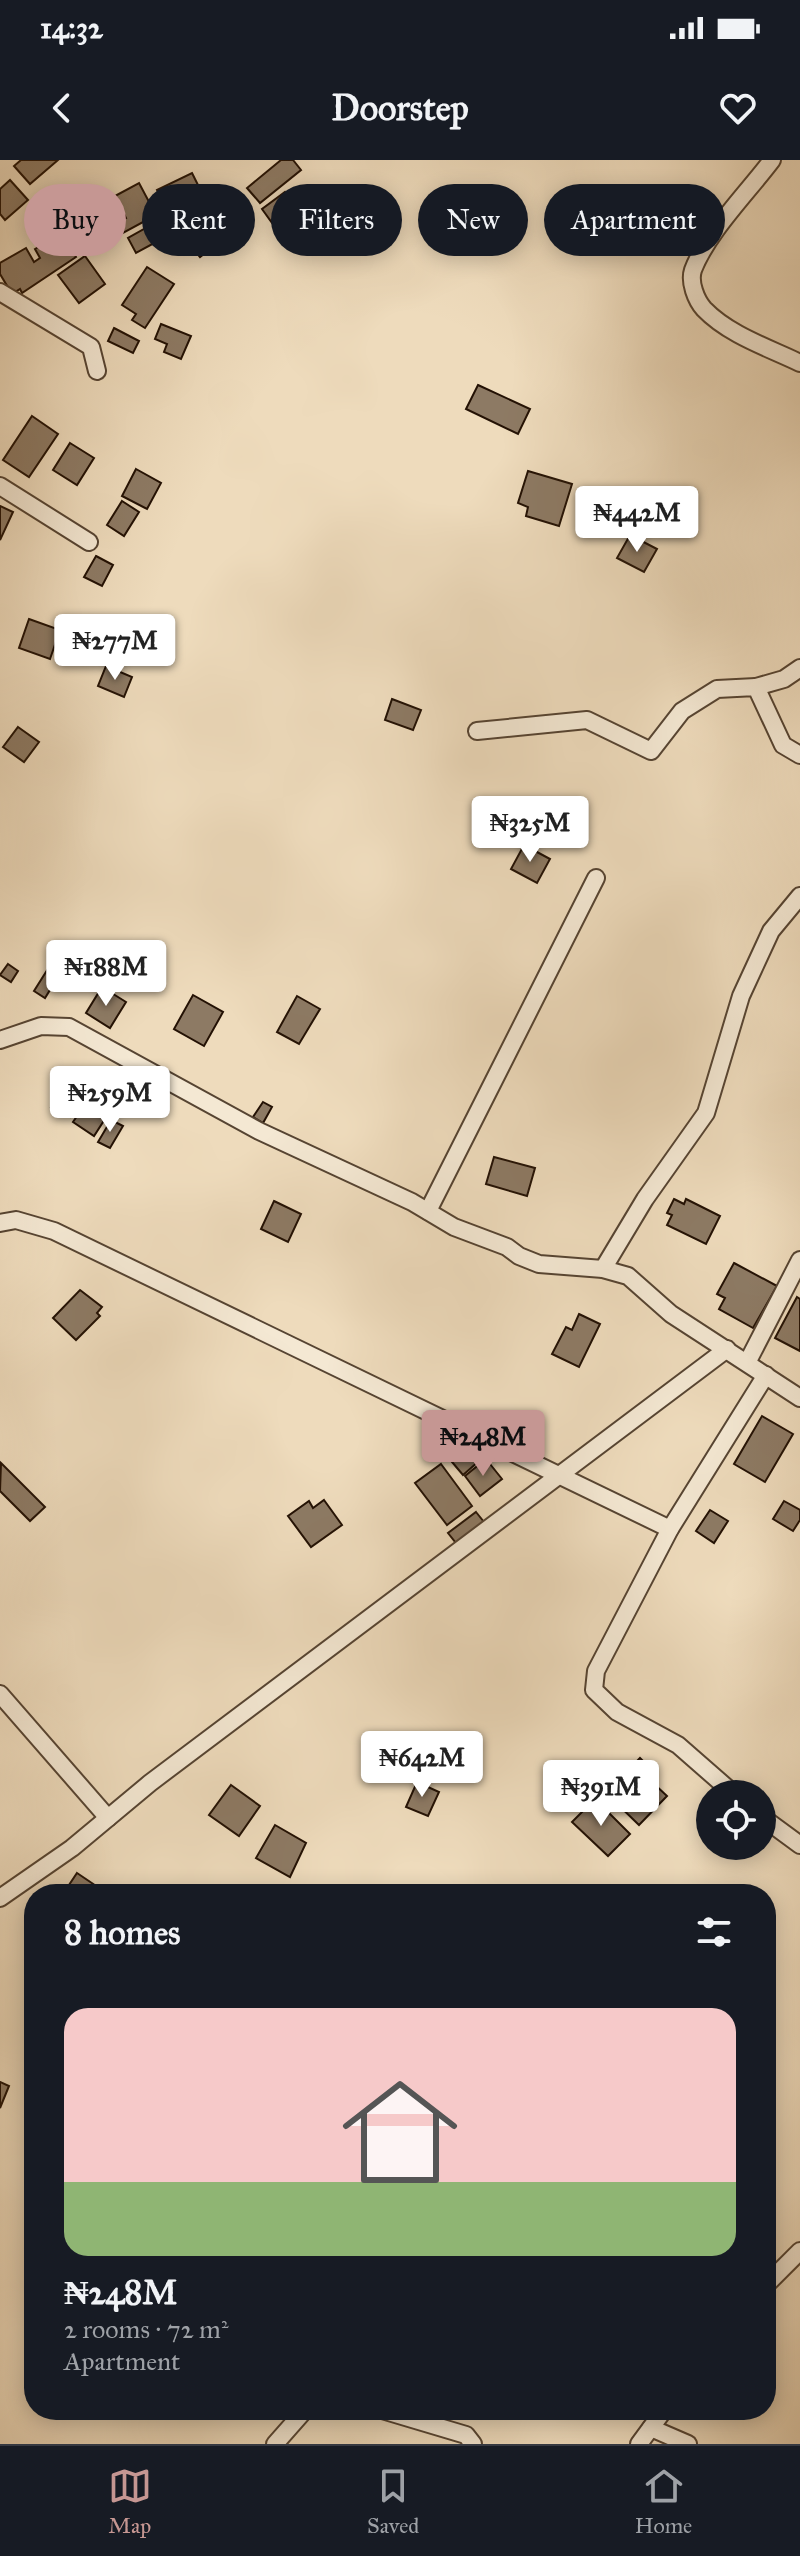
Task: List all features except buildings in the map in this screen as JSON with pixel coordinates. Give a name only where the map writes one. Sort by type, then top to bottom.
[{"type":"street","points":[[772,160],[709,243],[692,271],[692,287],[703,308],[733,330],[800,363]]},
{"type":"street","points":[[0,292],[91,347],[97,371]]},
{"type":"street","points":[[0,486],[89,542]]},
{"type":"street","points":[[477,731],[587,720],[651,751],[682,711],[717,689],[756,687],[784,679],[800,668]]},
{"type":"street","points":[[756,687],[783,745],[800,755]]},
{"type":"street","points":[[428,1211],[596,878]]},
{"type":"street","points":[[603,1269],[637,1212],[706,1113],[741,996],[771,931],[800,896]]},
{"type":"street","points":[[0,1040],[41,1026],[69,1027],[259,1131],[539,1264],[603,1269],[628,1276],[671,1314],[748,1361],[800,1398]]},
{"type":"street","points":[[0,1223],[16,1220],[54,1231],[670,1529]]},
{"type":"street","points":[[748,1361],[800,1260]]},
{"type":"street","points":[[0,1898],[727,1349]]},
{"type":"street","points":[[718,1780],[678,1745],[617,1712],[594,1690],[596,1671],[670,1529],[766,1375]]},
{"type":"street","points":[[0,1694],[108,1818]]},
{"type":"street","points":[[776,1827],[800,1845]]},
{"type":"street","points":[[776,2275],[800,2251]]},
{"type":"street","points":[[275,2444],[296,2420]]},
{"type":"street","points":[[416,2420],[466,2435],[473,2444]]},
{"type":"street","points":[[639,2444],[657,2420]]},
{"type":"street","points":[[651,2428],[688,2444]]}]
